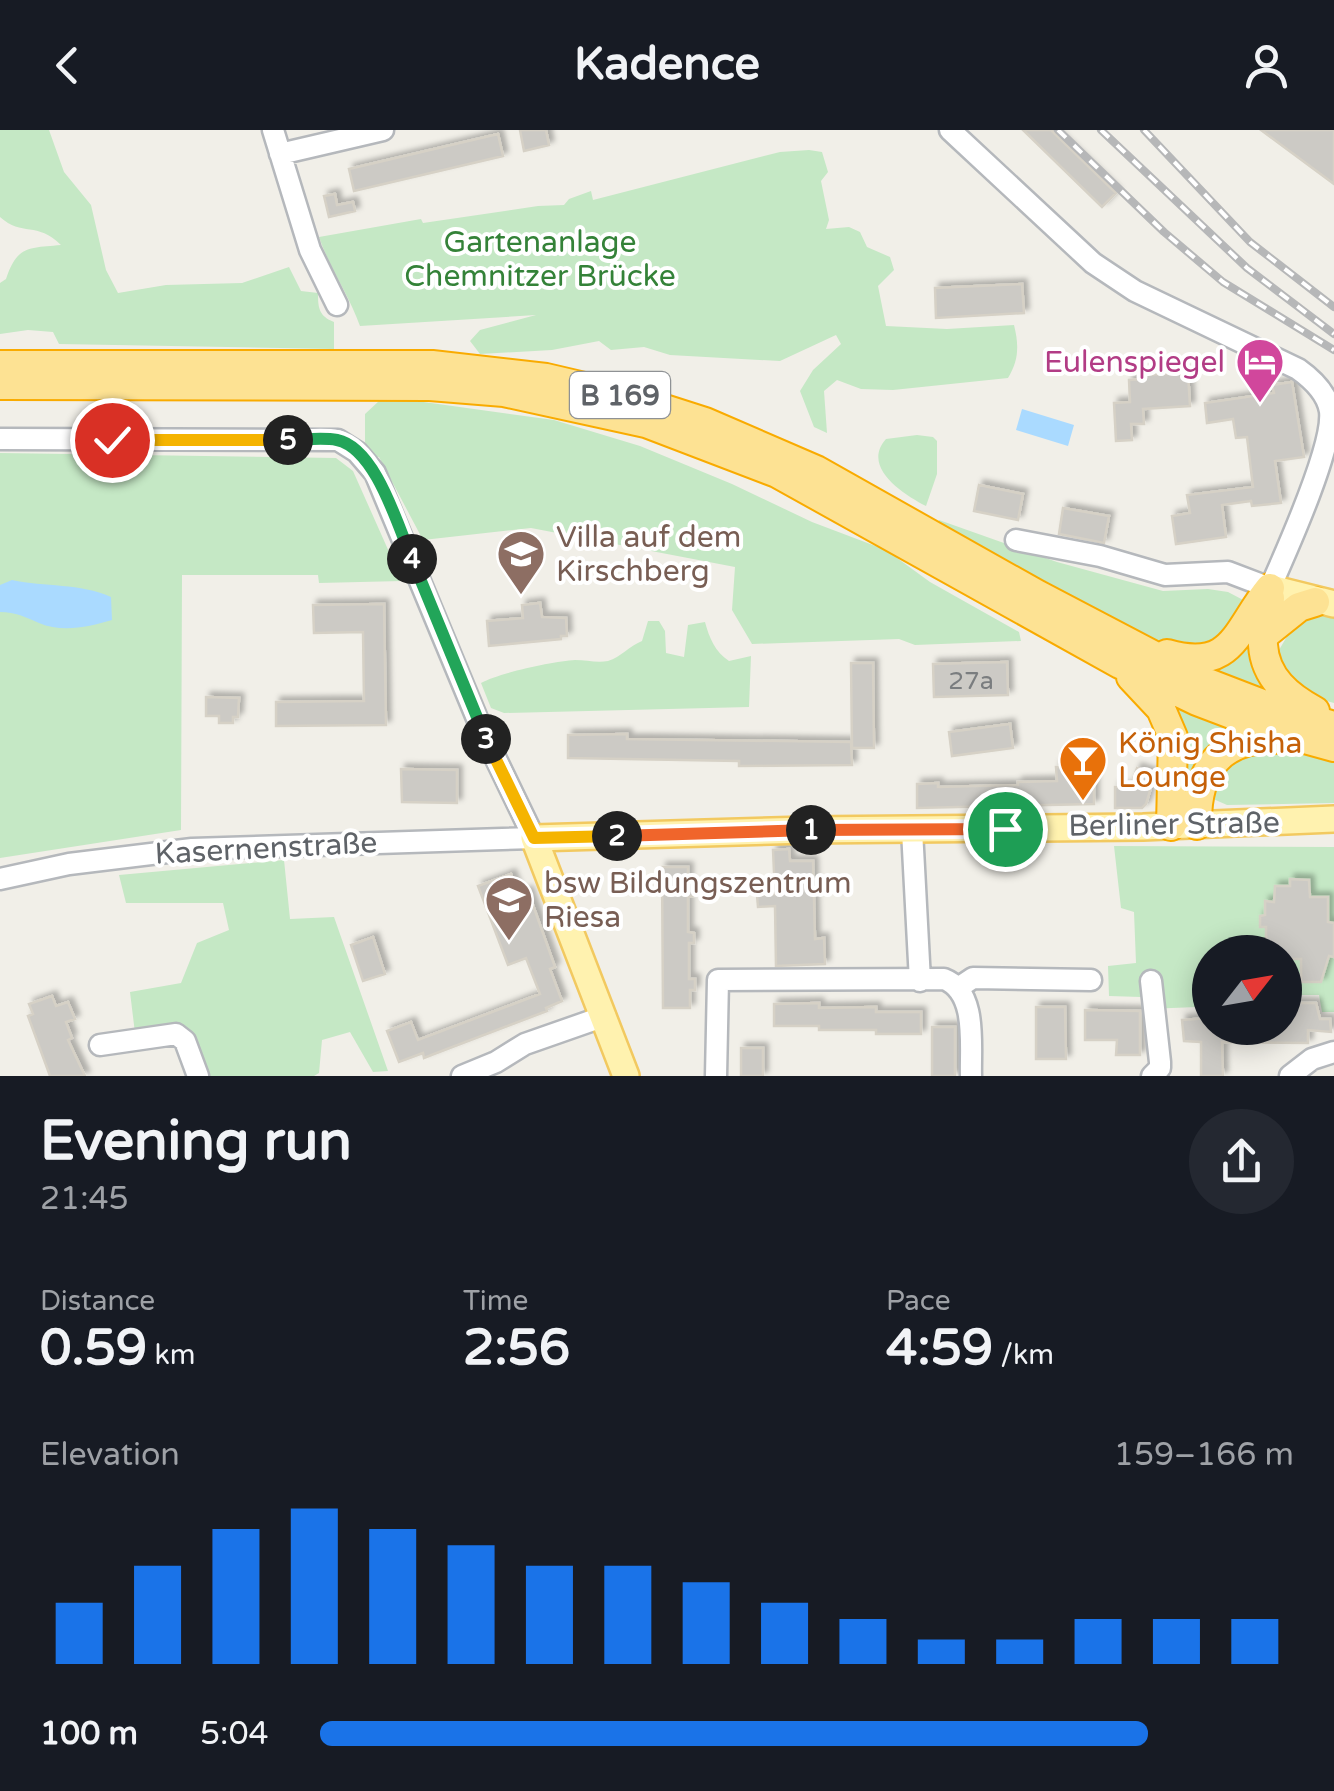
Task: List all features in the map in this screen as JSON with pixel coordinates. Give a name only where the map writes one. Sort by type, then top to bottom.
[{"type":"highway","points":[[0,356],[30,365]]},
{"type":"highway","name":"B 169","points":[[0,365],[432,364],[546,378],[614,393],[705,422],[777,451],[1197,701],[1329,734]]},
{"type":"highway","points":[[0,403],[70,396],[85,385]]},
{"type":"highway","name":"B 169","points":[[0,386],[430,386],[537,398],[646,423],[744,458],[790,480],[1123,654]]},
{"type":"highway","points":[[1270,588],[1263,646],[1271,674],[1283,691],[1329,734]]},
{"type":"highway","points":[[1123,654],[1206,659],[1218,654],[1245,630],[1270,588]]},
{"type":"highway","points":[[1264,635],[1299,607],[1324,603]]},
{"type":"highway","points":[[1123,654],[1170,727],[1184,826]]},
{"type":"highway","points":[[1184,826],[1214,759],[1263,738],[1329,734]]},
{"type":"main road","points":[[1270,588],[1324,603]]},
{"type":"main road","name":"Berliner Straße","points":[[534,838],[735,831],[1184,826],[1334,819]]},
{"type":"main road","points":[[534,838],[626,1076]]},
{"type":"street","points":[[273,130],[310,250],[337,304]]},
{"type":"street","points":[[280,154],[383,130]]},
{"type":"street","points":[[950,130],[1093,264],[1135,291],[1298,369],[1319,387],[1330,408],[1329,438],[1270,588],[1228,572],[1165,575],[1100,556],[1016,540]]},
{"type":"street","points":[[0,439],[338,440],[358,452],[375,473],[481,728],[534,838]]},
{"type":"street","points":[[912,830],[920,982]]},
{"type":"street","name":"Kasernenstraße","points":[[0,878],[69,864],[192,848],[534,838]]},
{"type":"street","points":[[958,988],[973,978],[1092,980]]},
{"type":"street","points":[[716,1076],[718,980],[944,979],[958,988],[965,1002],[970,1020],[971,1076]]},
{"type":"street","points":[[1152,981],[1160,1062],[1152,1076]]},
{"type":"street","points":[[462,1076],[496,1062],[524,1044],[605,1016]]},
{"type":"street","points":[[100,1044],[176,1034],[185,1041],[198,1076]]},
{"type":"street","points":[[1290,1076],[1312,1059],[1334,1052]]},
{"type":"green space","points":[[0,130],[49,130],[64,172],[91,205],[106,270],[118,293],[166,285],[242,283],[289,267],[301,291],[318,293],[320,311],[334,322],[334,349],[59,344],[53,332],[0,334],[0,283],[15,260],[26,250],[61,245],[44,233],[15,226],[0,217]]},
{"type":"green space","name":"Gartenanlage Chemnitzer Brücke","points":[[780,152],[822,152],[828,172],[821,181],[829,220],[826,229],[849,227],[860,232],[867,247],[890,257],[894,270],[878,286],[886,326],[947,329],[1014,325],[1017,352],[1008,378],[893,390],[861,389],[837,380],[824,391],[827,433],[814,427],[800,391],[813,370],[841,344],[836,335],[780,361],[670,355],[644,347],[611,350],[599,341],[552,350],[480,354],[470,341],[480,330],[536,315],[360,326],[319,237],[421,219],[423,223],[564,205],[569,199],[591,191],[593,200]]},
{"type":"green space","points":[[402,399],[554,420],[640,446],[812,522],[886,550],[930,582],[1019,632],[1021,641],[915,645],[899,639],[752,644],[732,610],[735,567],[531,528],[423,540],[379,457],[371,456],[365,442],[365,414],[379,401]]},
{"type":"green space","points":[[917,435],[937,441],[937,474],[926,506],[897,487],[878,460],[886,439]]},
{"type":"green space","points":[[0,453],[336,458],[353,471],[402,581],[319,583],[318,575],[182,575],[181,830],[0,858]]},
{"type":"green space","points":[[939,520],[1057,562],[1163,591],[1208,589],[1228,592],[1247,602],[1218,645],[1178,650],[1152,640],[937,526]]},
{"type":"green space","points":[[1334,615],[1334,703],[1298,684],[1286,669],[1279,650],[1299,616]]},
{"type":"green space","points":[[648,621],[659,621],[665,631],[666,653],[684,657],[688,625],[705,622],[713,644],[729,661],[751,656],[749,707],[504,713],[491,708],[481,683],[554,663],[608,661],[642,641]]},
{"type":"green space","points":[[1250,632],[1277,702],[1189,664]]},
{"type":"green space","points":[[1162,700],[1258,732],[1194,772],[1183,805]]},
{"type":"green space","points":[[1278,745],[1334,762],[1334,803],[1227,805],[1211,798],[1223,758]]},
{"type":"green space","points":[[1114,846],[1334,847],[1334,1012],[1322,1012],[1319,995],[1302,995],[1302,935],[1192,935],[1192,1007],[1147,1009],[1141,997],[1109,996],[1108,966],[1136,963],[1134,912],[1121,908]]},
{"type":"green space","points":[[284,860],[290,919],[334,917],[388,1071],[373,1072],[350,1032],[322,1040],[319,1073],[314,1076],[205,1076],[188,1030],[178,1027],[135,1033],[130,992],[181,983],[197,943],[229,930],[223,903],[126,903],[119,875]]},
{"type":"water","points":[[1022,409],[1074,425],[1068,446],[1016,430]]},
{"type":"water","points":[[12,580],[87,589],[111,597],[112,620],[85,627],[57,628],[0,612],[0,585]]},
{"type":"building","points":[[520,130],[546,130],[549,145],[524,151]]},
{"type":"building","points":[[1023,130],[1051,130],[1116,193],[1102,207]]},
{"type":"building","points":[[1261,130],[1334,130],[1334,184]]},
{"type":"building","points":[[498,134],[503,156],[354,191],[349,169]]},
{"type":"building","points":[[335,194],[337,205],[353,202],[355,211],[329,217],[324,196]]},
{"type":"building","points":[[1022,284],[1024,313],[936,318],[935,288]]},
{"type":"building","points":[[1188,373],[1190,406],[1143,409],[1144,424],[1131,424],[1132,440],[1116,441],[1114,403],[1130,402],[1129,380],[1142,379],[1142,375]]},
{"type":"building","points":[[1292,382],[1304,457],[1275,461],[1281,503],[1252,506],[1251,501],[1222,505],[1226,537],[1176,544],[1172,516],[1190,513],[1187,495],[1253,487],[1247,437],[1236,438],[1233,419],[1207,423],[1205,403],[1274,393],[1272,385]]},
{"type":"building","points":[[979,485],[1023,494],[1018,520],[974,511]]},
{"type":"building","points":[[1063,508],[1109,516],[1104,543],[1059,534]]},
{"type":"building","points":[[540,603],[542,617],[566,618],[567,636],[489,646],[487,621],[523,618],[522,605]]},
{"type":"building","points":[[384,604],[386,725],[276,726],[276,702],[364,701],[363,632],[314,633],[313,605]]},
{"type":"building","points":[[1007,662],[1008,695],[934,697],[933,664]]},
{"type":"building","points":[[851,663],[873,663],[874,748],[852,748]]},
{"type":"building","points":[[206,697],[239,698],[238,717],[233,717],[233,723],[219,723],[219,716],[206,716]]},
{"type":"building","points":[[1010,724],[1013,748],[952,756],[949,732]]},
{"type":"building","points":[[627,734],[627,739],[851,742],[852,765],[739,766],[739,761],[568,758],[568,735]]},
{"type":"building","points":[[1056,767],[1072,767],[1072,778],[1094,778],[1094,804],[917,808],[917,784],[938,783],[938,787],[1057,781]]},
{"type":"building","points":[[1137,768],[1155,774],[1146,804],[1142,808],[1115,808],[1115,787],[1130,787]]},
{"type":"building","points":[[401,769],[457,770],[457,803],[402,802]]},
{"type":"building","points":[[789,849],[790,861],[813,861],[815,939],[824,938],[825,964],[776,966],[775,906],[758,907],[757,895],[775,894],[773,850]]},
{"type":"building","points":[[662,867],[688,867],[688,885],[694,885],[694,896],[688,897],[688,932],[694,933],[694,943],[689,943],[689,979],[695,979],[695,990],[690,990],[690,1008],[663,1008]]},
{"type":"building","points":[[511,874],[519,894],[528,891],[555,967],[550,969],[562,1001],[546,1008],[547,1011],[424,1058],[423,1053],[399,1062],[387,1031],[411,1022],[418,1040],[540,994],[526,958],[508,965],[478,886]]},
{"type":"building","points":[[1290,879],[1309,880],[1310,897],[1328,897],[1328,922],[1334,923],[1334,957],[1329,956],[1321,982],[1302,982],[1302,935],[1266,935],[1266,927],[1260,927],[1265,901],[1274,902],[1275,886],[1290,886]]},
{"type":"building","points":[[373,937],[385,974],[363,981],[351,945]]},
{"type":"building","points":[[52,996],[56,1006],[68,1002],[75,1019],[66,1022],[72,1038],[68,1040],[85,1076],[50,1076],[28,1016],[33,1014],[29,1004]]},
{"type":"building","points":[[819,1003],[819,1008],[876,1007],[876,1012],[921,1012],[921,1034],[774,1026],[774,1004]]},
{"type":"building","points":[[1302,1003],[1316,1003],[1320,1019],[1330,1019],[1331,1032],[1308,1030],[1308,1043],[1302,1043]]},
{"type":"building","points":[[1036,1007],[1065,1007],[1066,1059],[1036,1059]]},
{"type":"building","points":[[1085,1010],[1140,1011],[1140,1055],[1116,1055],[1117,1040],[1085,1040]]},
{"type":"building","points":[[1192,1019],[1192,1041],[1184,1041],[1182,1020]]},
{"type":"building","points":[[932,1027],[955,1027],[955,1076],[932,1076]]},
{"type":"building","points":[[1201,1045],[1222,1045],[1223,1076],[1201,1076]]},
{"type":"building","points":[[741,1048],[763,1048],[763,1076],[741,1076]]},
{"type":"railway","points":[[1058,130],[1164,232],[1223,282],[1334,350]]},
{"type":"railway","points":[[1101,130],[1247,268],[1334,334]]},
{"type":"railway","points":[[1144,130],[1250,242],[1334,307]]},
{"type":"place","name":"Eulenspiegel","points":[[1260,404]]},
{"type":"place","name":"Villa auf dem Kirschberg","points":[[521,596]]},
{"type":"place","name":"König Shisha Lounge","points":[[1083,802]]},
{"type":"place","name":"bsw Bildungszentrum Riesa","points":[[509,942]]},
{"type":"route","points":[[112,440],[338,440],[358,452],[375,473],[481,728],[534,838],[1005,829]]}]
